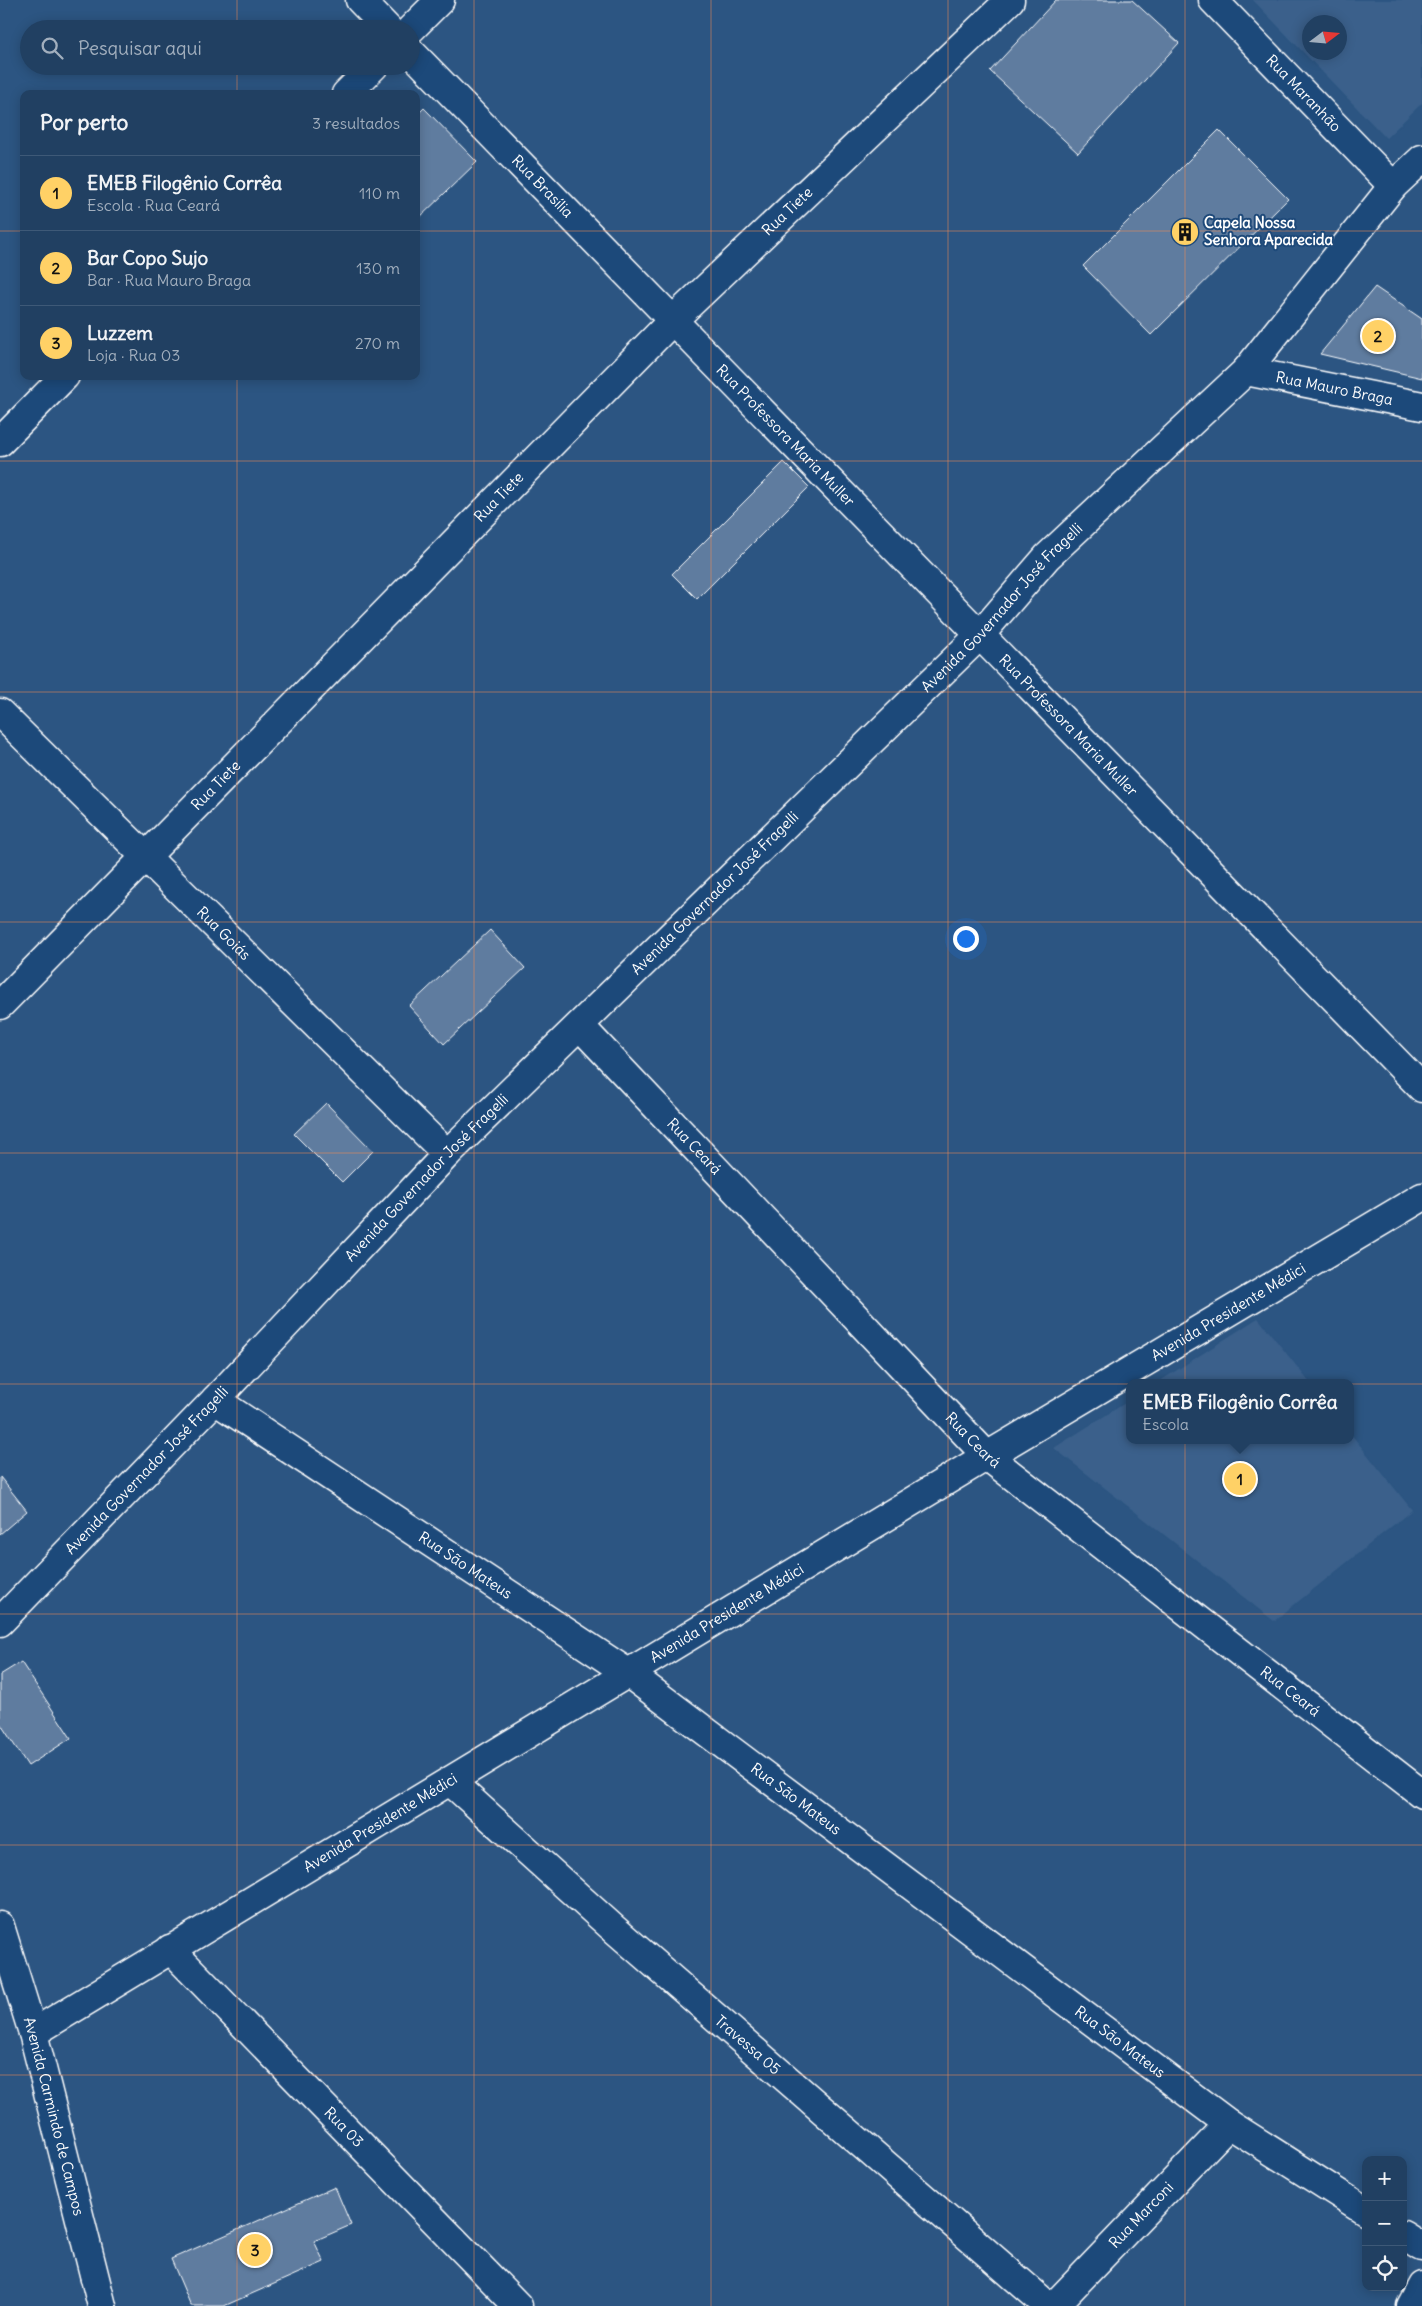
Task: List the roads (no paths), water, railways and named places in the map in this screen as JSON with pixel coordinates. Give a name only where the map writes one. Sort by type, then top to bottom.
[{"type":"street","points":[[360,0],[379,20]]},
{"type":"street","points":[[420,20],[440,0]]},
{"type":"street","name":"Rua Tiete","points":[[0,1005],[672,320],[1010,0]]},
{"type":"street","name":"Rua Maranhão","points":[[1213,0],[1393,186]]},
{"type":"street","name":"Rua Brasília","points":[[420,61],[672,320]]},
{"type":"street","points":[[350,90],[365,75]]},
{"type":"street","name":"Avenida Governador José Fragelli","points":[[0,1622],[216,1400],[447,1154],[980,635],[1047,557],[1246,371],[1393,186],[1422,159]]},
{"type":"street","name":"Rua Professora Maria Muller","points":[[672,320],[1422,1088]]},
{"type":"street","name":"Rua Mauro Braga","points":[[1246,371],[1422,406]]},
{"type":"street","points":[[0,442],[61,380]]},
{"type":"street","name":"Rua Goiás","points":[[0,713],[447,1154]]},
{"type":"street","name":"Rua Ceará","points":[[580,1026],[987,1456],[1422,1794]]},
{"type":"street","name":"Avenida Presidente Médici","points":[[33,2033],[987,1456],[1422,1197]]},
{"type":"street","name":"Rua São Mateus","points":[[216,1400],[628,1673],[1228,2124],[1362,2208]]},
{"type":"street","name":"Travessa 05","points":[[450,1781],[585,1903],[1048,2306]]},
{"type":"street","name":"Avenida Carmindo de Campos","points":[[0,1926],[33,2033],[102,2306]]},
{"type":"street","name":"Rua 03","points":[[170,1949],[518,2306]]},
{"type":"street","name":"Rua Marconi","points":[[1054,2306],[1228,2124]]},
{"type":"street","points":[[1407,2238],[1422,2247]]},
{"type":"street","points":[[1411,2306],[1422,2286]]},
{"type":"place","name":"Capela Nossa Senhora Aparecida","points":[[1185,232]]},
{"type":"place","name":"Bar Copo Sujo","points":[[1378,336]]},
{"type":"place","name":"EMEB Filogênio Corrêa","points":[[1240,1479]]},
{"type":"place","name":"Luzzem","points":[[255,2250]]}]
